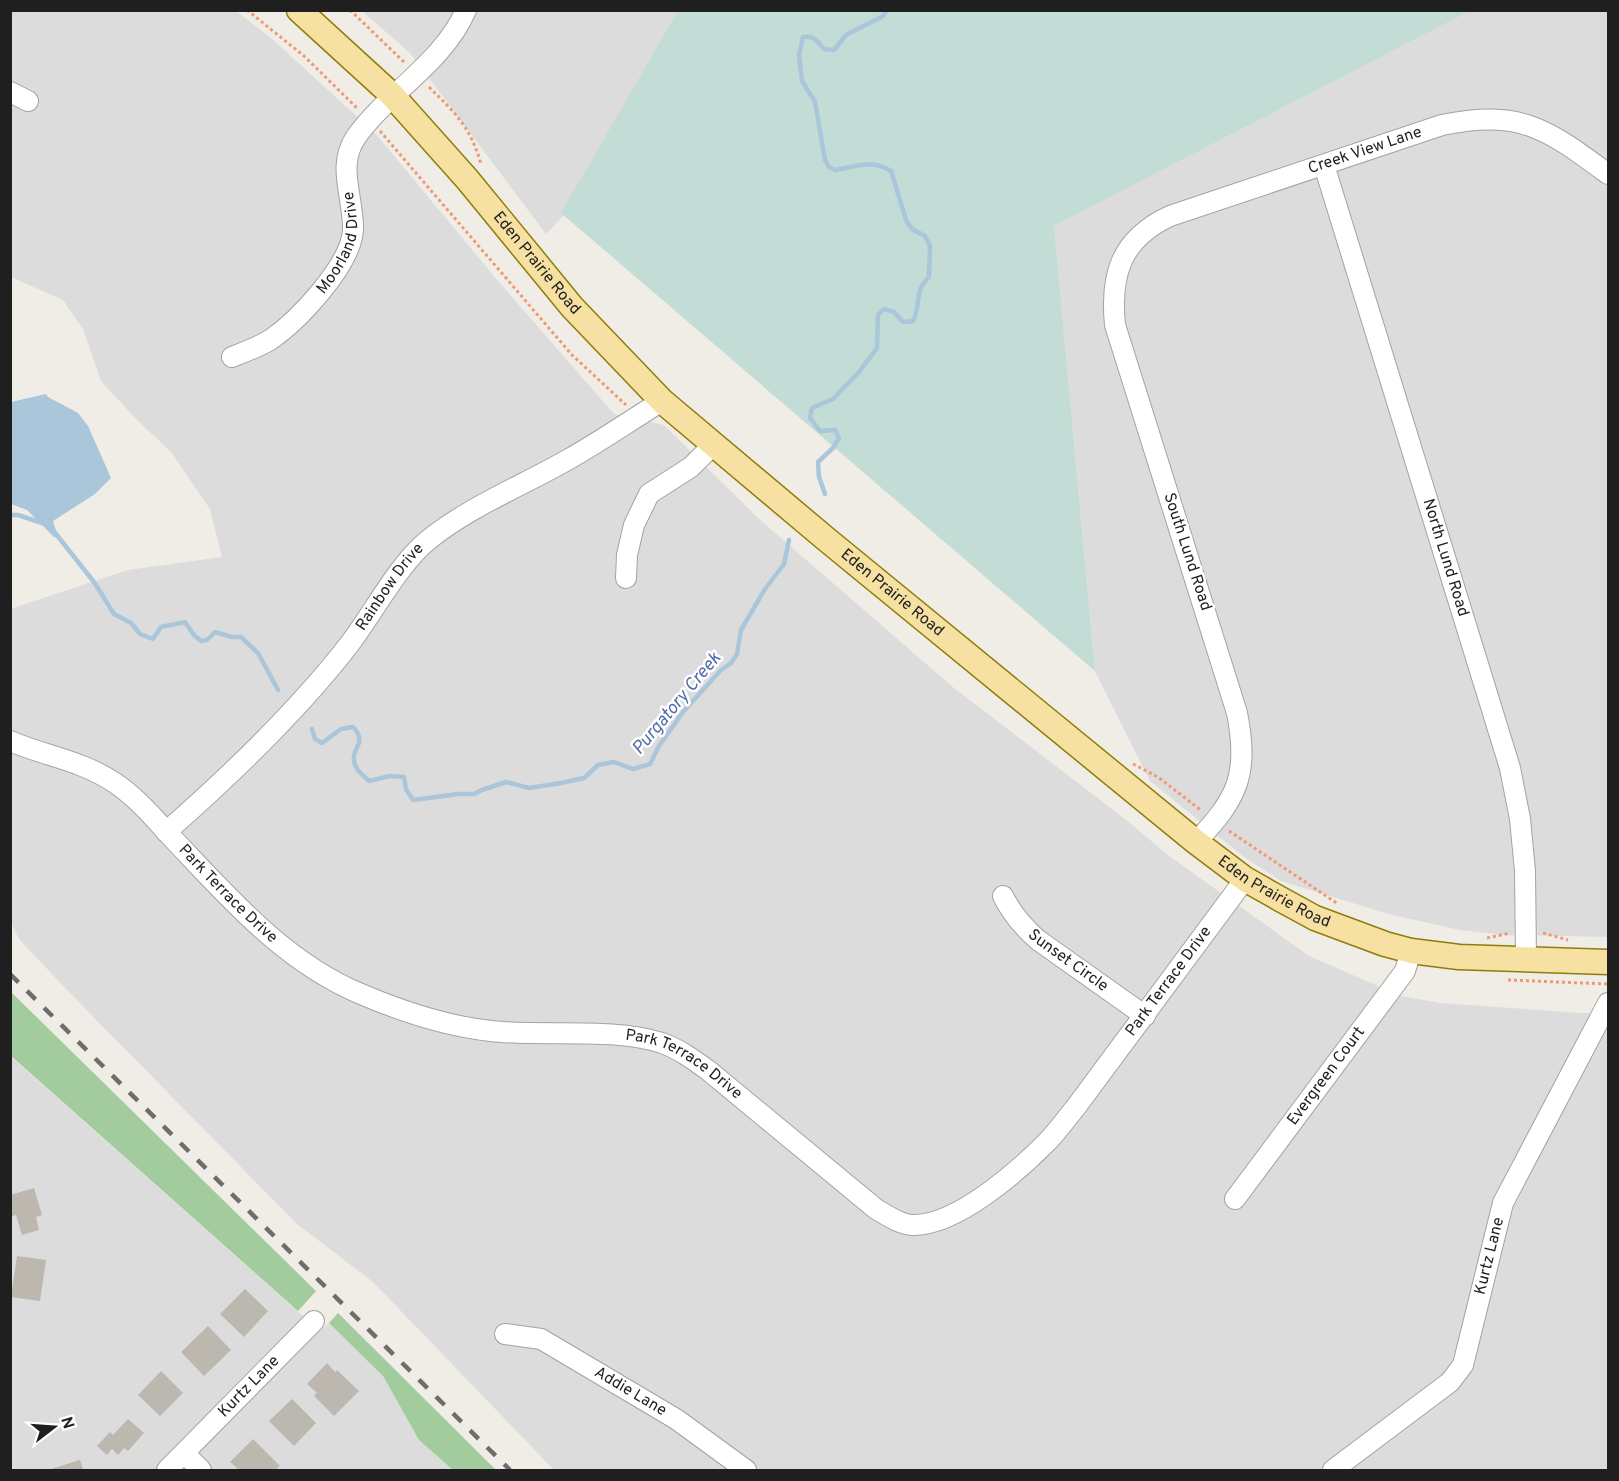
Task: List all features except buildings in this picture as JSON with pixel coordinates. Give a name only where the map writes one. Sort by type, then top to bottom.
[{"type":"main road","name":"Eden Prairie Road","points":[[299,10],[392,95],[467,179],[572,307],[662,401],[1196,842],[1245,879],[1315,918],[1347,931],[1411,951],[1459,957],[1608,962]]},
{"type":"street","name":"Moorland Drive","points":[[232,357],[270,340],[325,288],[338,271],[347,253],[353,232],[345,172],[356,138],[392,95],[417,74],[448,40],[466,10]]},
{"type":"street","name":"Creek View Lane","points":[[1125,253],[1152,225],[1170,216],[1442,124],[1468,119],[1496,118],[1522,123],[1547,132],[1608,174]]},
{"type":"street","name":"North Lund Road","points":[[1324,165],[1510,768],[1520,819],[1524,861],[1526,958]]},
{"type":"street","name":"South Lund Road","points":[[1125,253],[1116,275],[1113,292],[1115,325],[1237,712],[1242,738],[1242,764],[1236,789],[1216,821],[1196,842]]},
{"type":"street","name":"Rainbow Drive","points":[[166,832],[248,756],[304,698],[348,646],[402,570],[426,542],[488,501],[569,459],[662,401]]},
{"type":"street","points":[[626,578],[627,555],[634,525],[649,494],[691,467],[713,445]]},
{"type":"street","name":"Park Terrace Drive","points":[[10,741],[87,767],[114,782],[139,802],[244,913],[317,971],[357,993],[400,1011],[445,1024],[491,1031],[638,1037],[663,1044],[687,1055],[709,1071],[876,1209],[894,1220],[912,1225],[933,1223],[950,1216],[1015,1171],[1055,1133],[1145,1016],[1245,879]]},
{"type":"street","name":"Sunset Circle","points":[[1003,896],[1023,928],[1145,1016]]},
{"type":"street","name":"Evergreen Court","points":[[1235,1199],[1405,971],[1411,951]]},
{"type":"street","name":"Kurtz Lane","points":[[1333,1470],[1450,1382],[1463,1365],[1503,1203],[1608,1003]]},
{"type":"street","name":"Kurtz Lane","points":[[167,1470],[314,1321]]},
{"type":"street","name":"Addie Lane","points":[[505,1334],[541,1339],[676,1419],[746,1470]]},
{"type":"street","points":[[184,1453],[201,1470]]},
{"type":"path","points":[[247,10],[304,56],[371,122],[573,355],[639,416]]},
{"type":"path","points":[[350,10],[464,122],[475,143],[484,174]]},
{"type":"path","points":[[1128,761],[1158,777],[1216,821],[1343,908]]},
{"type":"path","points":[[1480,939],[1524,931],[1552,934],[1570,940]]},
{"type":"shaded area","points":[[11,11],[236,11],[271,38],[375,133],[498,281],[614,414],[664,425],[758,518],[954,688],[1125,819],[1169,856],[1309,956],[1401,996],[1440,1003],[1608,1013],[1608,1470],[554,1470],[373,1282],[297,1224],[67,990],[19,939],[10,920],[10,609],[128,570],[222,557],[210,509],[171,452],[101,381],[83,329],[63,300],[11,277]]},
{"type":"shaded area","points":[[362,11],[679,11],[564,215],[546,234],[410,53]]},
{"type":"shaded area","points":[[678,11],[1470,11],[1054,226],[1095,671],[561,213]]},
{"type":"shaded area","points":[[1470,11],[1608,11],[1608,937],[1506,935],[1460,930],[1392,915],[1281,881],[1244,857],[1150,781],[1095,671],[1054,226]]},
{"type":"shaded area","points":[[46,394],[78,413],[88,426],[111,478],[95,494],[53,521],[56,531],[55,538],[27,510],[11,504],[11,402]]},
{"type":"shaded area","points":[[10,1056],[320,1331],[329,1323],[383,1376],[419,1440],[453,1470],[11,1470]]},
{"type":"green space","points":[[10,991],[316,1291],[298,1311],[11,1056]]},
{"type":"green space","points":[[338,1313],[496,1470],[453,1470],[419,1440],[383,1376],[329,1323]]},
{"type":"waterway","name":"Purgatory Creek","points":[[825,494],[819,477],[818,462],[833,448],[839,438],[835,430],[820,431],[810,418],[812,408],[833,399],[859,372],[877,348],[878,315],[884,309],[894,312],[903,322],[913,321],[919,293],[929,277],[930,246],[925,236],[912,229],[906,220],[891,171],[870,164],[835,170],[829,167],[825,160],[815,102],[802,81],[799,55],[803,37],[813,38],[824,49],[834,50],[846,35],[883,16],[887,10]]},
{"type":"waterway","name":"Purgatory Creek","points":[[10,515],[18,515],[42,523]]},
{"type":"waterway","name":"Purgatory Creek","points":[[52,529],[94,582],[114,614],[131,623],[140,634],[153,639],[161,627],[185,622],[201,641],[207,640],[215,632],[241,637],[258,653],[278,690]]},
{"type":"waterway","name":"Purgatory Creek","points":[[312,729],[315,739],[322,743],[341,729],[353,727],[359,738],[354,755],[358,771],[369,781],[390,776],[404,777],[406,789],[413,800],[474,794],[506,782],[529,788],[561,783],[584,778],[598,765],[614,762],[633,769],[650,764],[659,746],[683,712],[737,654],[741,630],[765,589],[784,564],[789,540]]},
{"type":"railway","points":[[10,974],[510,1470]]}]
